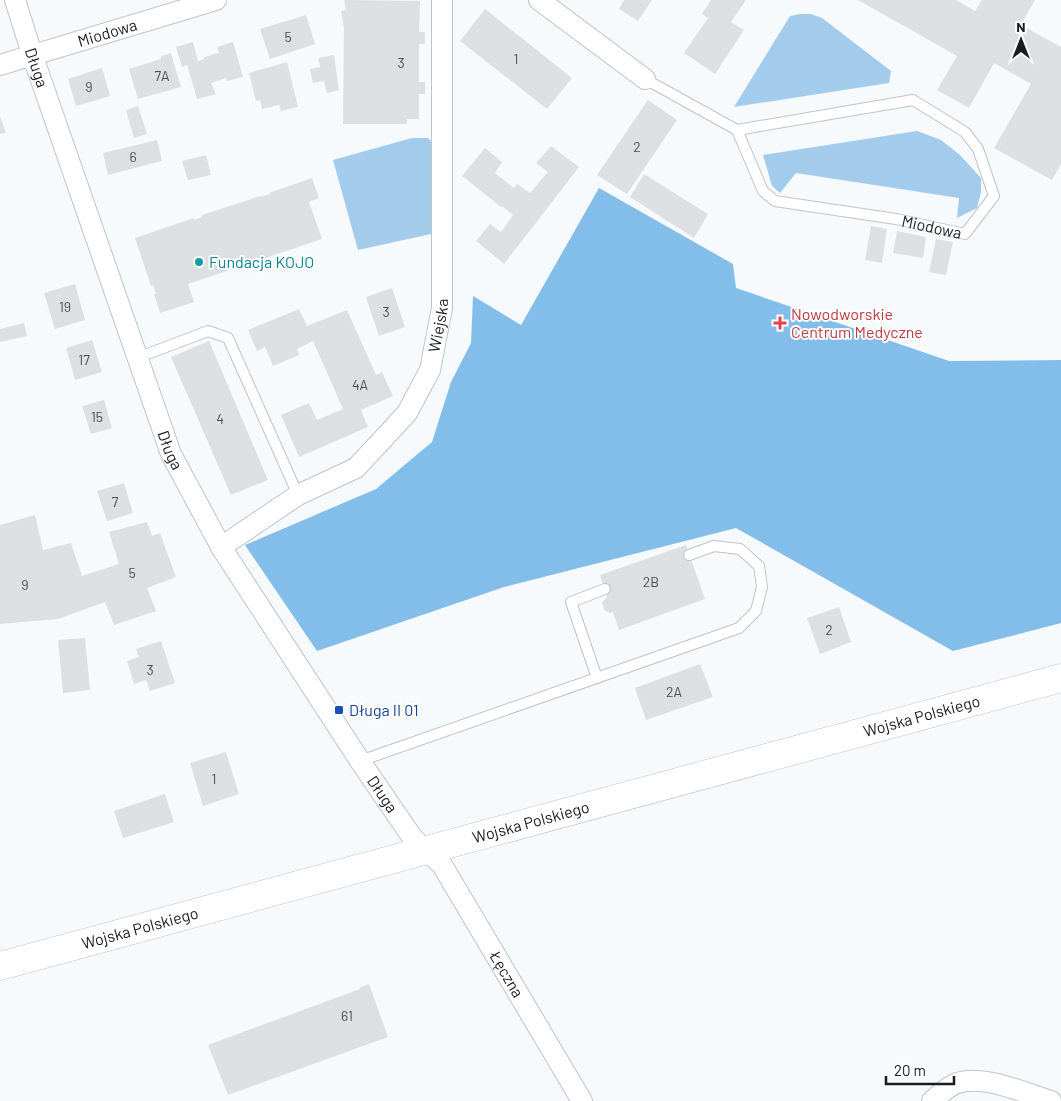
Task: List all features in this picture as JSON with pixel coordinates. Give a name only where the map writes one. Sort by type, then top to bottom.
[{"type":"main road","name":"Wojska Polskiego","points":[[0,966],[1061,678]]},
{"type":"street","name":"Długa","points":[[15,0],[171,454],[221,547],[360,761],[412,838],[426,851]]},
{"type":"street","name":"Miodowa","points":[[0,65],[216,0]]},
{"type":"street","name":"Wiejska","points":[[221,547],[298,495],[356,468],[407,413],[430,370],[442,308],[442,0]]},
{"type":"street","points":[[539,0],[646,79]]},
{"type":"street","name":"Łęczna","points":[[426,851],[442,865],[582,1101]]},
{"type":"street","points":[[932,1101],[950,1087],[965,1082],[982,1081],[1050,1101]]},
{"type":"lane","points":[[646,79],[737,130]]},
{"type":"lane","name":"Miodowa","points":[[913,100],[965,132],[978,149],[994,196],[965,234],[896,219],[775,201],[763,191],[737,130],[913,100]]},
{"type":"lane","points":[[137,358],[208,331],[228,338],[298,495]]},
{"type":"lane","points":[[360,761],[739,628],[756,611],[762,587],[759,566],[740,550],[714,546],[689,555]]},
{"type":"lane","points":[[597,678],[571,602],[604,589]]},
{"type":"shaded area","points":[[811,14],[822,18],[891,71],[889,83],[734,107],[790,16]]},
{"type":"shaded area","points":[[917,131],[941,140],[960,155],[981,178],[981,192],[977,208],[957,218],[959,198],[796,173],[780,193],[772,186],[763,155]]},
{"type":"shaded area","points":[[412,138],[428,138],[431,141],[431,234],[358,250],[333,160]]},
{"type":"shaded area","points":[[599,188],[733,264],[736,288],[949,361],[1061,360],[1061,623],[953,651],[736,528],[504,587],[317,651],[245,545],[376,489],[432,442],[451,382],[471,343],[473,296],[521,325]]},
{"type":"building","points":[[344,0],[420,1],[419,32],[425,32],[425,44],[419,44],[419,82],[425,82],[425,94],[419,94],[419,119],[407,119],[407,124],[343,124],[344,28],[341,11],[346,10]]},
{"type":"building","points":[[624,0],[652,0],[638,21],[619,9]]},
{"type":"building","points":[[711,0],[746,0],[731,22],[744,30],[715,74],[684,53],[708,18],[702,14]]},
{"type":"building","points":[[858,0],[956,0],[975,11],[982,0],[1035,0],[1021,25],[1061,47],[1061,164],[1052,180],[994,148],[1031,84],[994,63],[969,108],[937,90],[957,56]]},
{"type":"building","points":[[485,9],[572,78],[547,109],[460,41]]},
{"type":"building","points":[[306,15],[315,44],[270,59],[260,29]]},
{"type":"building","points":[[193,42],[198,61],[204,59],[204,57],[219,53],[217,47],[233,42],[243,77],[227,81],[226,78],[211,83],[216,94],[197,99],[187,65],[182,67],[176,47]]},
{"type":"building","points":[[171,53],[181,87],[138,99],[129,69],[161,59],[161,56]]},
{"type":"building","points":[[334,55],[339,90],[327,93],[324,81],[313,83],[310,69],[320,67],[318,58]]},
{"type":"building","points":[[287,62],[298,107],[281,111],[279,105],[262,109],[260,100],[256,101],[249,73]]},
{"type":"building","points":[[102,68],[110,96],[76,106],[68,79]]},
{"type":"building","points":[[648,100],[677,120],[627,194],[597,175]]},
{"type":"building","points":[[138,106],[147,134],[134,138],[126,110]]},
{"type":"building","points":[[0,116],[6,133],[0,134]]},
{"type":"building","points":[[157,140],[162,161],[108,175],[103,153]]},
{"type":"building","points":[[551,146],[579,167],[504,264],[476,241],[490,224],[501,232],[513,215],[462,176],[485,148],[502,162],[495,173],[514,188],[517,184],[530,193],[548,172],[536,163]]},
{"type":"building","points":[[206,155],[211,175],[188,180],[182,161]]},
{"type":"building","points":[[644,174],[708,214],[694,238],[630,197]]},
{"type":"building","name":"Fundacja KOJO","points":[[312,178],[319,198],[309,202],[322,239],[188,284],[194,302],[160,313],[153,285],[151,286],[135,238],[194,218],[194,220],[202,217],[202,215],[270,194]]},
{"type":"building","points":[[871,226],[887,229],[882,263],[865,260]]},
{"type":"building","points":[[897,231],[926,237],[923,258],[893,253]]},
{"type":"building","points":[[936,239],[953,242],[946,275],[929,272]]},
{"type":"building","points":[[75,284],[85,320],[55,329],[44,293]]},
{"type":"building","points":[[392,288],[405,327],[379,336],[366,297]]},
{"type":"building","points":[[299,309],[307,326],[347,310],[376,375],[382,372],[393,396],[361,410],[368,427],[299,457],[281,415],[309,403],[317,420],[343,409],[313,341],[297,349],[299,355],[273,366],[265,347],[257,351],[248,330]]},
{"type":"building","points":[[24,323],[27,336],[0,342],[0,329]]},
{"type":"building","points":[[92,340],[102,372],[75,380],[66,348]]},
{"type":"building","points":[[209,341],[268,480],[231,495],[171,357]]},
{"type":"building","points":[[104,400],[112,428],[91,434],[82,406]]},
{"type":"building","points":[[124,483],[133,513],[107,521],[97,491]]},
{"type":"building","points":[[35,515],[43,550],[71,543],[82,576],[119,564],[109,532],[147,522],[152,536],[160,533],[176,577],[147,588],[156,611],[114,625],[105,602],[58,619],[0,624],[0,525]]},
{"type":"building","points":[[686,545],[705,599],[619,630],[613,612],[605,611],[602,602],[607,597],[600,575]]},
{"type":"building","points":[[839,607],[851,642],[820,654],[807,618]]},
{"type":"building","points":[[85,638],[90,690],[63,693],[58,640]]},
{"type":"building","points":[[161,641],[175,683],[150,691],[146,680],[134,684],[127,661],[139,657],[136,649]]},
{"type":"building","points":[[700,664],[713,697],[646,720],[635,688]]},
{"type":"building","points":[[226,752],[239,794],[203,806],[190,763]]},
{"type":"building","points":[[165,794],[174,822],[123,838],[114,811]]},
{"type":"building","points":[[369,984],[388,1037],[228,1095],[208,1045]]},
{"type":"place","name":"Fundacja KOJO","points":[[199,262]]},
{"type":"place","name":"Nowodworskie Centrum Medyczne","points":[[780,323]]},
{"type":"place","name":"Długa II 01","points":[[339,710]]}]
